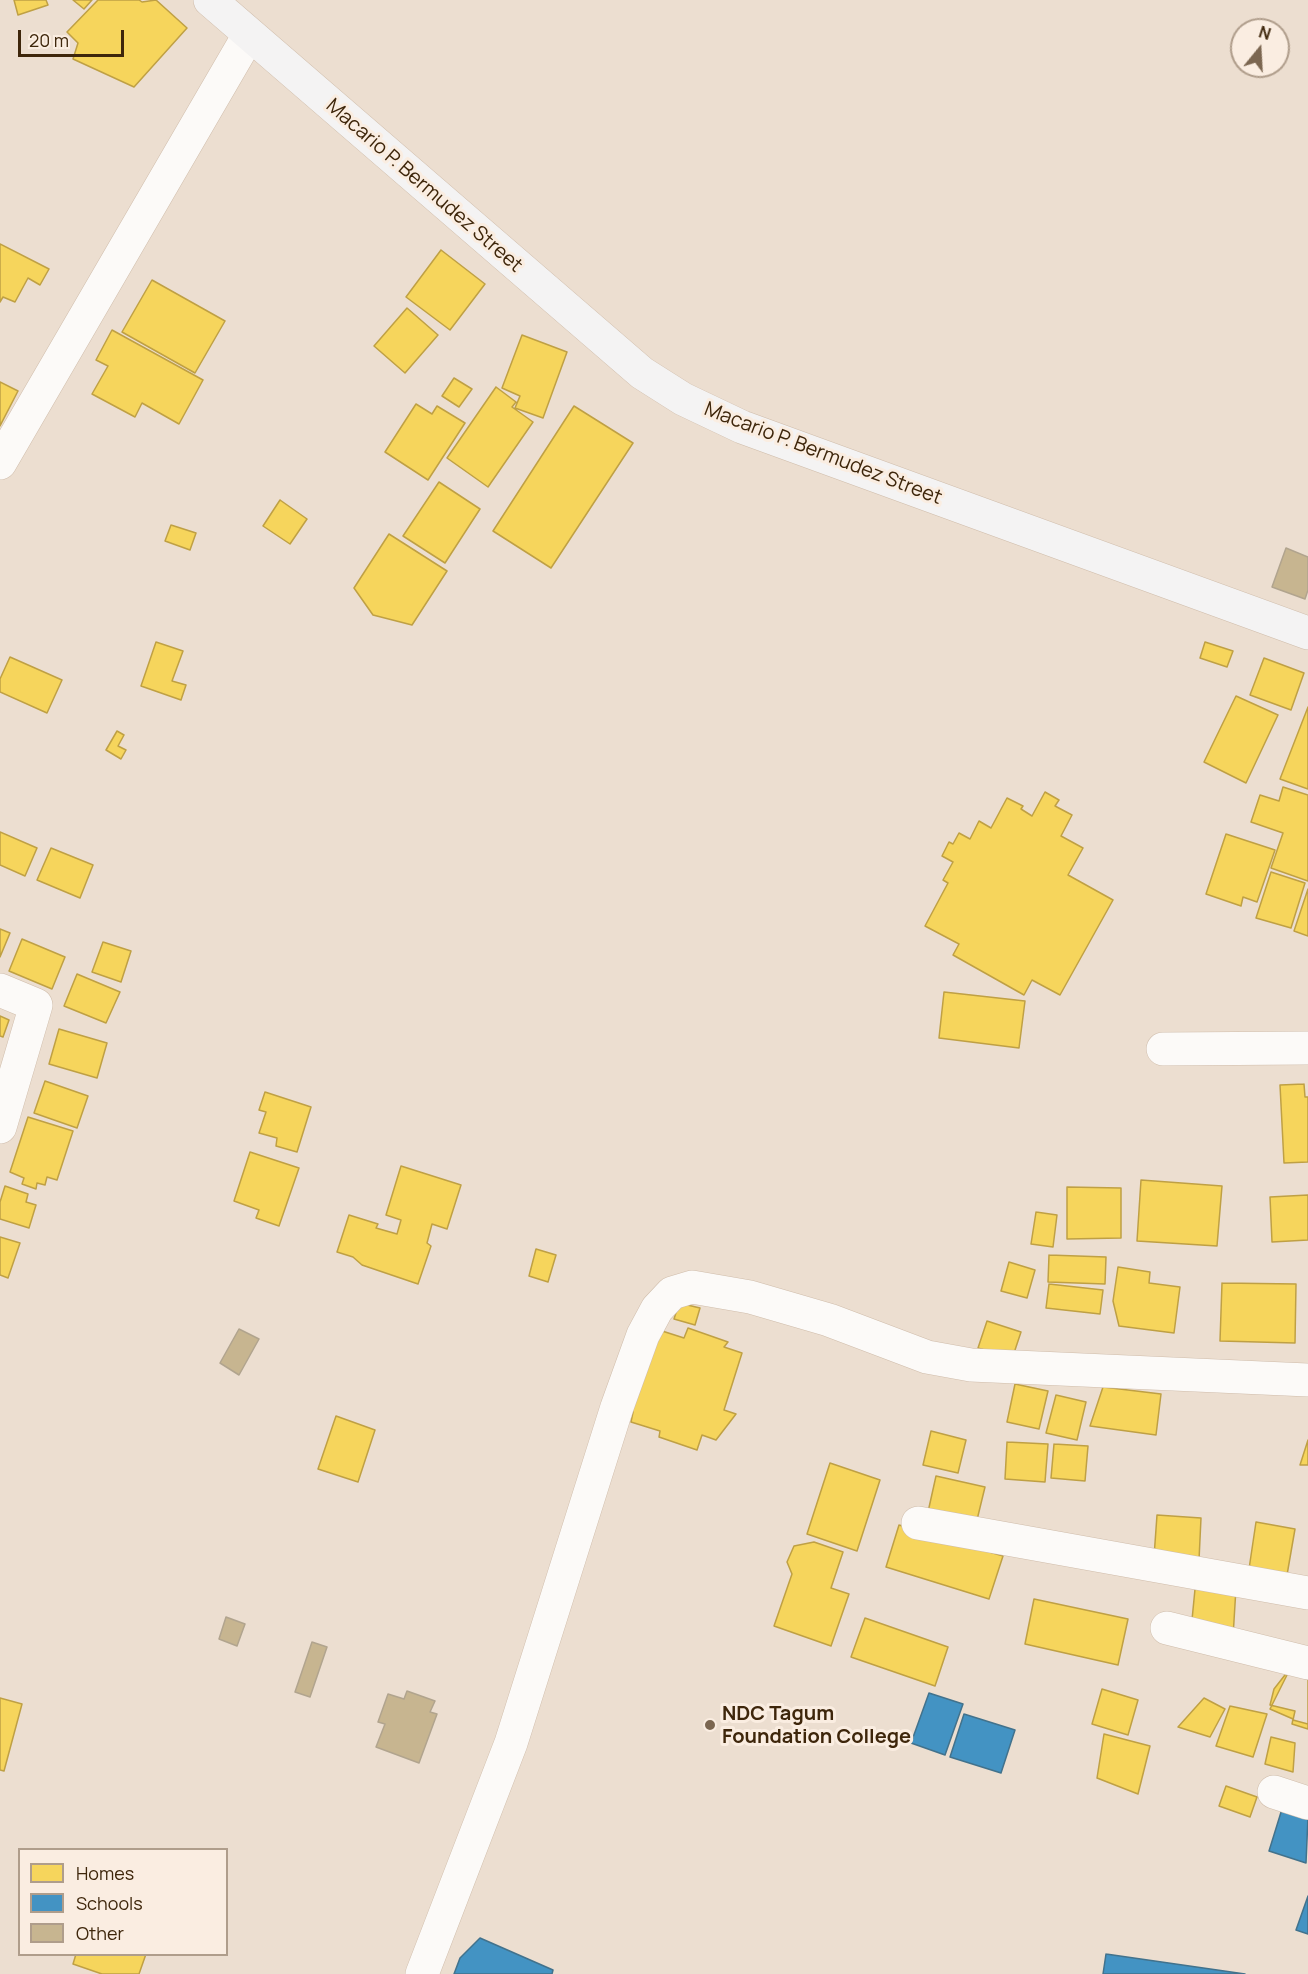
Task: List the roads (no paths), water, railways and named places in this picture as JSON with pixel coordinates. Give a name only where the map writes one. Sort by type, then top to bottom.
[{"type":"main road","name":"Macario P. Bermudez Street","points":[[210,0],[642,373],[683,399],[742,427],[1308,633]]},
{"type":"street","points":[[0,463],[249,35]]},
{"type":"street","points":[[0,990],[36,1005],[0,1128]]},
{"type":"street","points":[[1163,1049],[1308,1048]]},
{"type":"street","points":[[422,1974],[511,1743],[617,1407],[643,1335],[657,1310],[672,1293],[692,1287],[750,1297],[829,1320],[927,1357],[970,1365],[1308,1380]]},
{"type":"street","points":[[918,1523],[1308,1593]]},
{"type":"street","points":[[1167,1628],[1308,1663]]},
{"type":"street","points":[[1274,1792],[1308,1803]]},
{"type":"place","name":"NDC Tagum Foundation College","points":[[710,1725]]}]
